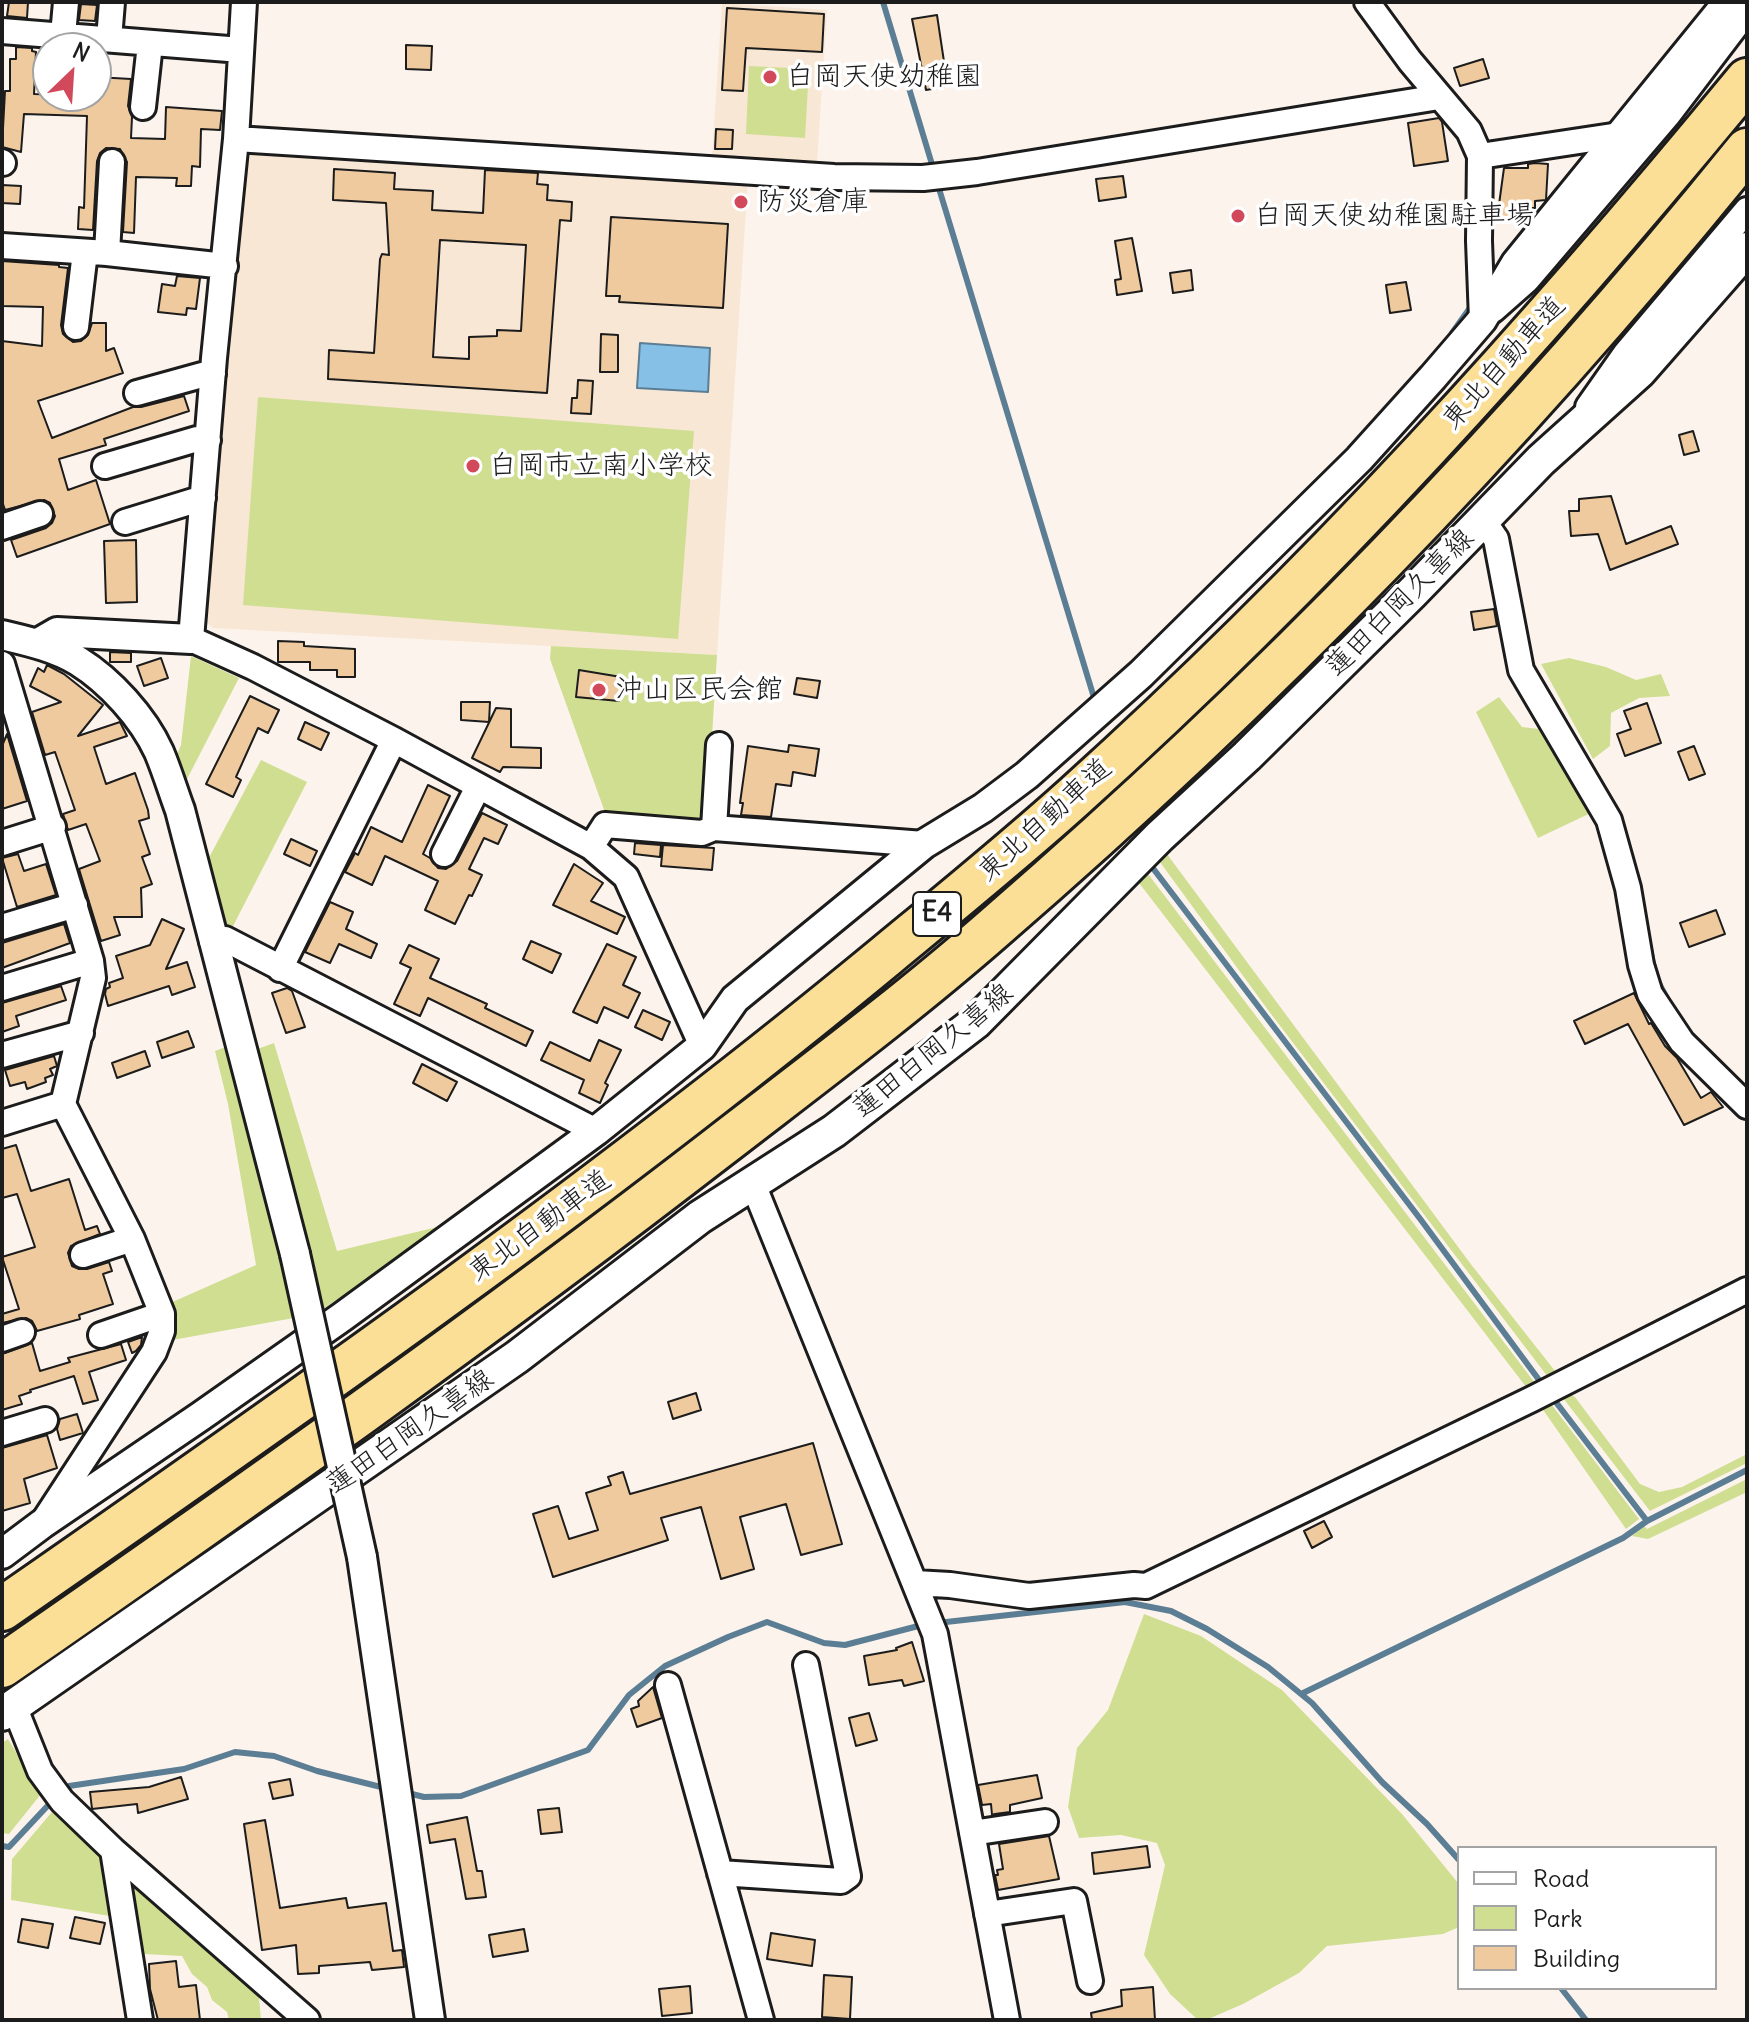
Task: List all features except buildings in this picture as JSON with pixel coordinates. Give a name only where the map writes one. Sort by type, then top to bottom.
[{"type":"highway","name":"東北自動車道","points":[[2,1609],[477,1273],[621,1166],[758,1061],[1074,797],[1203,675],[1381,497],[1511,356],[1655,192],[1747,80]]},
{"type":"highway","name":"東北自動車道","points":[[2,1666],[207,1524],[546,1279],[783,1098],[992,930],[1104,830],[1352,595],[1593,335],[1747,150]]},
{"type":"main road","name":"蓮田白岡久喜線","points":[[8,1710],[492,1375],[700,1217],[834,1131],[976,1022],[1160,836],[1247,756],[1412,593],[1482,519],[1573,430],[1640,371],[1747,249]]},
{"type":"street","points":[[63,32],[66,2]]},
{"type":"street","points":[[110,32],[112,2]]},
{"type":"street","points":[[191,639],[236,139],[244,2]]},
{"type":"street","points":[[1367,2],[1439,97],[1469,131],[1480,156],[1482,320]]},
{"type":"street","points":[[1482,320],[1516,263],[1728,2]]},
{"type":"street","points":[[2,1554],[342,1317],[596,1131],[702,1046],[735,999],[924,844],[983,808],[1027,775],[1141,674],[1359,459],[1482,320],[1527,280],[1668,115],[1747,11]]},
{"type":"street","points":[[2,31],[32,33]]},
{"type":"street","points":[[112,39],[241,50]]},
{"type":"street","points":[[143,107],[150,44]]},
{"type":"street","points":[[236,139],[834,177],[923,178],[1439,97]]},
{"type":"street","points":[[1480,156],[1619,135]]},
{"type":"street","points":[[76,327],[96,253],[112,162]]},
{"type":"street","points":[[1573,430],[1626,353],[1747,210]]},
{"type":"street","points":[[2,246],[225,266]]},
{"type":"street","points":[[137,393],[213,374]]},
{"type":"street","points":[[105,466],[197,439],[208,440]]},
{"type":"street","points":[[125,522],[203,498]]},
{"type":"street","points":[[2,527],[40,514]]},
{"type":"street","points":[[1482,519],[1496,539],[1521,670],[1609,820],[1628,888],[1641,965],[1650,994],[1682,1042],[1747,1106]]},
{"type":"street","points":[[38,643],[57,632],[191,639],[253,667],[394,740],[591,847],[626,877],[702,1046]]},
{"type":"street","points":[[2,635],[38,643],[77,660],[114,690],[140,721],[158,750],[180,810],[295,1254],[362,1557],[430,2020]]},
{"type":"street","points":[[2,664],[13,739],[53,827],[91,961],[93,978],[63,1104],[132,1239],[162,1314],[162,1331],[154,1352],[42,1524]]},
{"type":"street","points":[[280,969],[394,740]]},
{"type":"street","points":[[714,828],[719,745]]},
{"type":"street","points":[[444,854],[478,787]]},
{"type":"street","points":[[591,847],[605,825],[702,833],[714,828],[924,844]]},
{"type":"street","points":[[2,843],[53,827]]},
{"type":"street","points":[[2,927],[75,905]]},
{"type":"street","points":[[212,941],[225,939],[596,1131]]},
{"type":"street","points":[[2,988],[91,961]]},
{"type":"street","points":[[2,1055],[81,1033]]},
{"type":"street","points":[[2,1123],[63,1104]]},
{"type":"street","points":[[753,1184],[935,1634],[1007,2020]]},
{"type":"street","points":[[83,1255],[132,1239]]},
{"type":"street","points":[[915,1583],[1029,1596],[1146,1586],[1568,1382],[1747,1290]]},
{"type":"street","points":[[101,1335],[162,1314]]},
{"type":"street","points":[[2,1433],[45,1420]]},
{"type":"street","points":[[720,1873],[841,1881],[848,1876],[806,1665]]},
{"type":"street","points":[[668,1685],[761,2020]]},
{"type":"street","points":[[8,1710],[40,1771],[62,1801],[113,1850],[307,2020]]},
{"type":"street","points":[[972,1833],[1045,1822]]},
{"type":"street","points":[[113,1850],[140,2020]]},
{"type":"street","points":[[987,1914],[1074,1901],[1090,1981]]},
{"type":"shaded area","name":"白岡天使幼稚園","points":[[722,3],[827,10],[817,163],[712,156]]},
{"type":"shaded area","name":"白岡市立南小学校","points":[[247,149],[748,179],[717,655],[213,628],[203,618],[229,314],[242,219]]},
{"type":"green space","points":[[749,66],[809,69],[805,138],[746,134]]},
{"type":"green space","points":[[258,397],[694,431],[678,639],[243,605]]},
{"type":"green space","points":[[551,646],[717,655],[707,818],[702,827],[607,818],[550,659]]},
{"type":"green space","points":[[191,656],[239,678],[184,785],[174,761],[181,745]]},
{"type":"green space","points":[[1569,658],[1606,667],[1636,680],[1661,674],[1670,696],[1639,698],[1611,713],[1610,746],[1593,759],[1541,664]]},
{"type":"green space","points":[[1499,697],[1522,727],[1548,730],[1595,811],[1538,838],[1476,712]]},
{"type":"green space","points":[[261,760],[307,782],[230,932],[216,925],[204,867]]},
{"type":"green space","points":[[1164,850],[1470,1263],[1559,1376],[1551,1381],[1268,1010],[1157,858]]},
{"type":"green space","points":[[1145,870],[1538,1387],[1530,1392],[1136,879]]},
{"type":"green space","points":[[274,1043],[337,1251],[454,1223],[324,1308],[252,1051]]},
{"type":"green space","points":[[231,1045],[299,1317],[167,1341],[168,1304],[256,1265],[228,1104],[215,1051]]},
{"type":"green space","points":[[1566,1391],[1575,1397],[1640,1484],[1659,1492],[1682,1487],[1747,1454],[1747,1463],[1650,1511],[1560,1394]]},
{"type":"green space","points":[[1548,1400],[1639,1519],[1626,1529],[1539,1404]]},
{"type":"green space","points":[[1747,1479],[1747,1492],[1648,1539],[1632,1536],[1644,1526],[1647,1529]]},
{"type":"green space","points":[[1144,1614],[1201,1636],[1282,1690],[1402,1814],[1457,1882],[1457,1928],[1443,1934],[1327,1946],[1299,1973],[1243,2004],[1206,2020],[1198,2020],[1170,1994],[1144,1955],[1165,1865],[1157,1843],[1121,1835],[1079,1838],[1068,1807],[1077,1748],[1108,1710]]},
{"type":"green space","points":[[8,1739],[41,1794],[9,1834],[2,1833],[2,1743]]},
{"type":"green space","points":[[52,1812],[100,1853],[110,1916],[11,1900],[12,1859]]},
{"type":"green space","points":[[126,1883],[141,1884],[258,1986],[261,2020],[229,2020],[227,2012],[212,2000],[207,1987],[192,1974],[182,1956],[144,1954]]},
{"type":"water","points":[[640,343],[710,348],[708,392],[637,388]]},
{"type":"waterway","points":[[883,2],[934,171]]},
{"type":"waterway","points":[[937,182],[1095,701]]},
{"type":"waterway","points":[[1452,333],[1472,305]]},
{"type":"waterway","points":[[1152,867],[1545,1388]]},
{"type":"waterway","points":[[1650,949],[1656,978],[1669,1002]]},
{"type":"waterway","points":[[1552,1397],[1647,1521],[1747,1470]]},
{"type":"waterway","points":[[1301,1694],[1623,1538],[1647,1521]]},
{"type":"waterway","points":[[937,1623],[1125,1602],[1171,1611],[1207,1629],[1268,1667],[1312,1703],[1382,1782],[1427,1824],[1457,1858]]},
{"type":"waterway","points":[[404,1792],[424,1797],[461,1796],[588,1750],[629,1695],[665,1666],[767,1622],[824,1643],[845,1645],[926,1624]]},
{"type":"waterway","points":[[63,1791],[69,1786],[184,1769],[235,1752],[274,1756],[317,1771],[389,1789]]},
{"type":"waterway","points":[[2,1846],[9,1847],[54,1799]]},
{"type":"waterway","points":[[1563,1990],[1586,2020]]},
{"type":"tunnel","points":[[1668,115],[1742,173]]},
{"type":"place","name":"白岡天使幼稚園","points":[[770,77]]},
{"type":"place","name":"防災倉庫","points":[[741,202]]},
{"type":"place","name":"白岡天使幼稚園駐車場","points":[[1238,216]]},
{"type":"place","name":"白岡市立南小学校","points":[[473,466]]},
{"type":"place","name":"沖山区民会館","points":[[599,690]]}]
